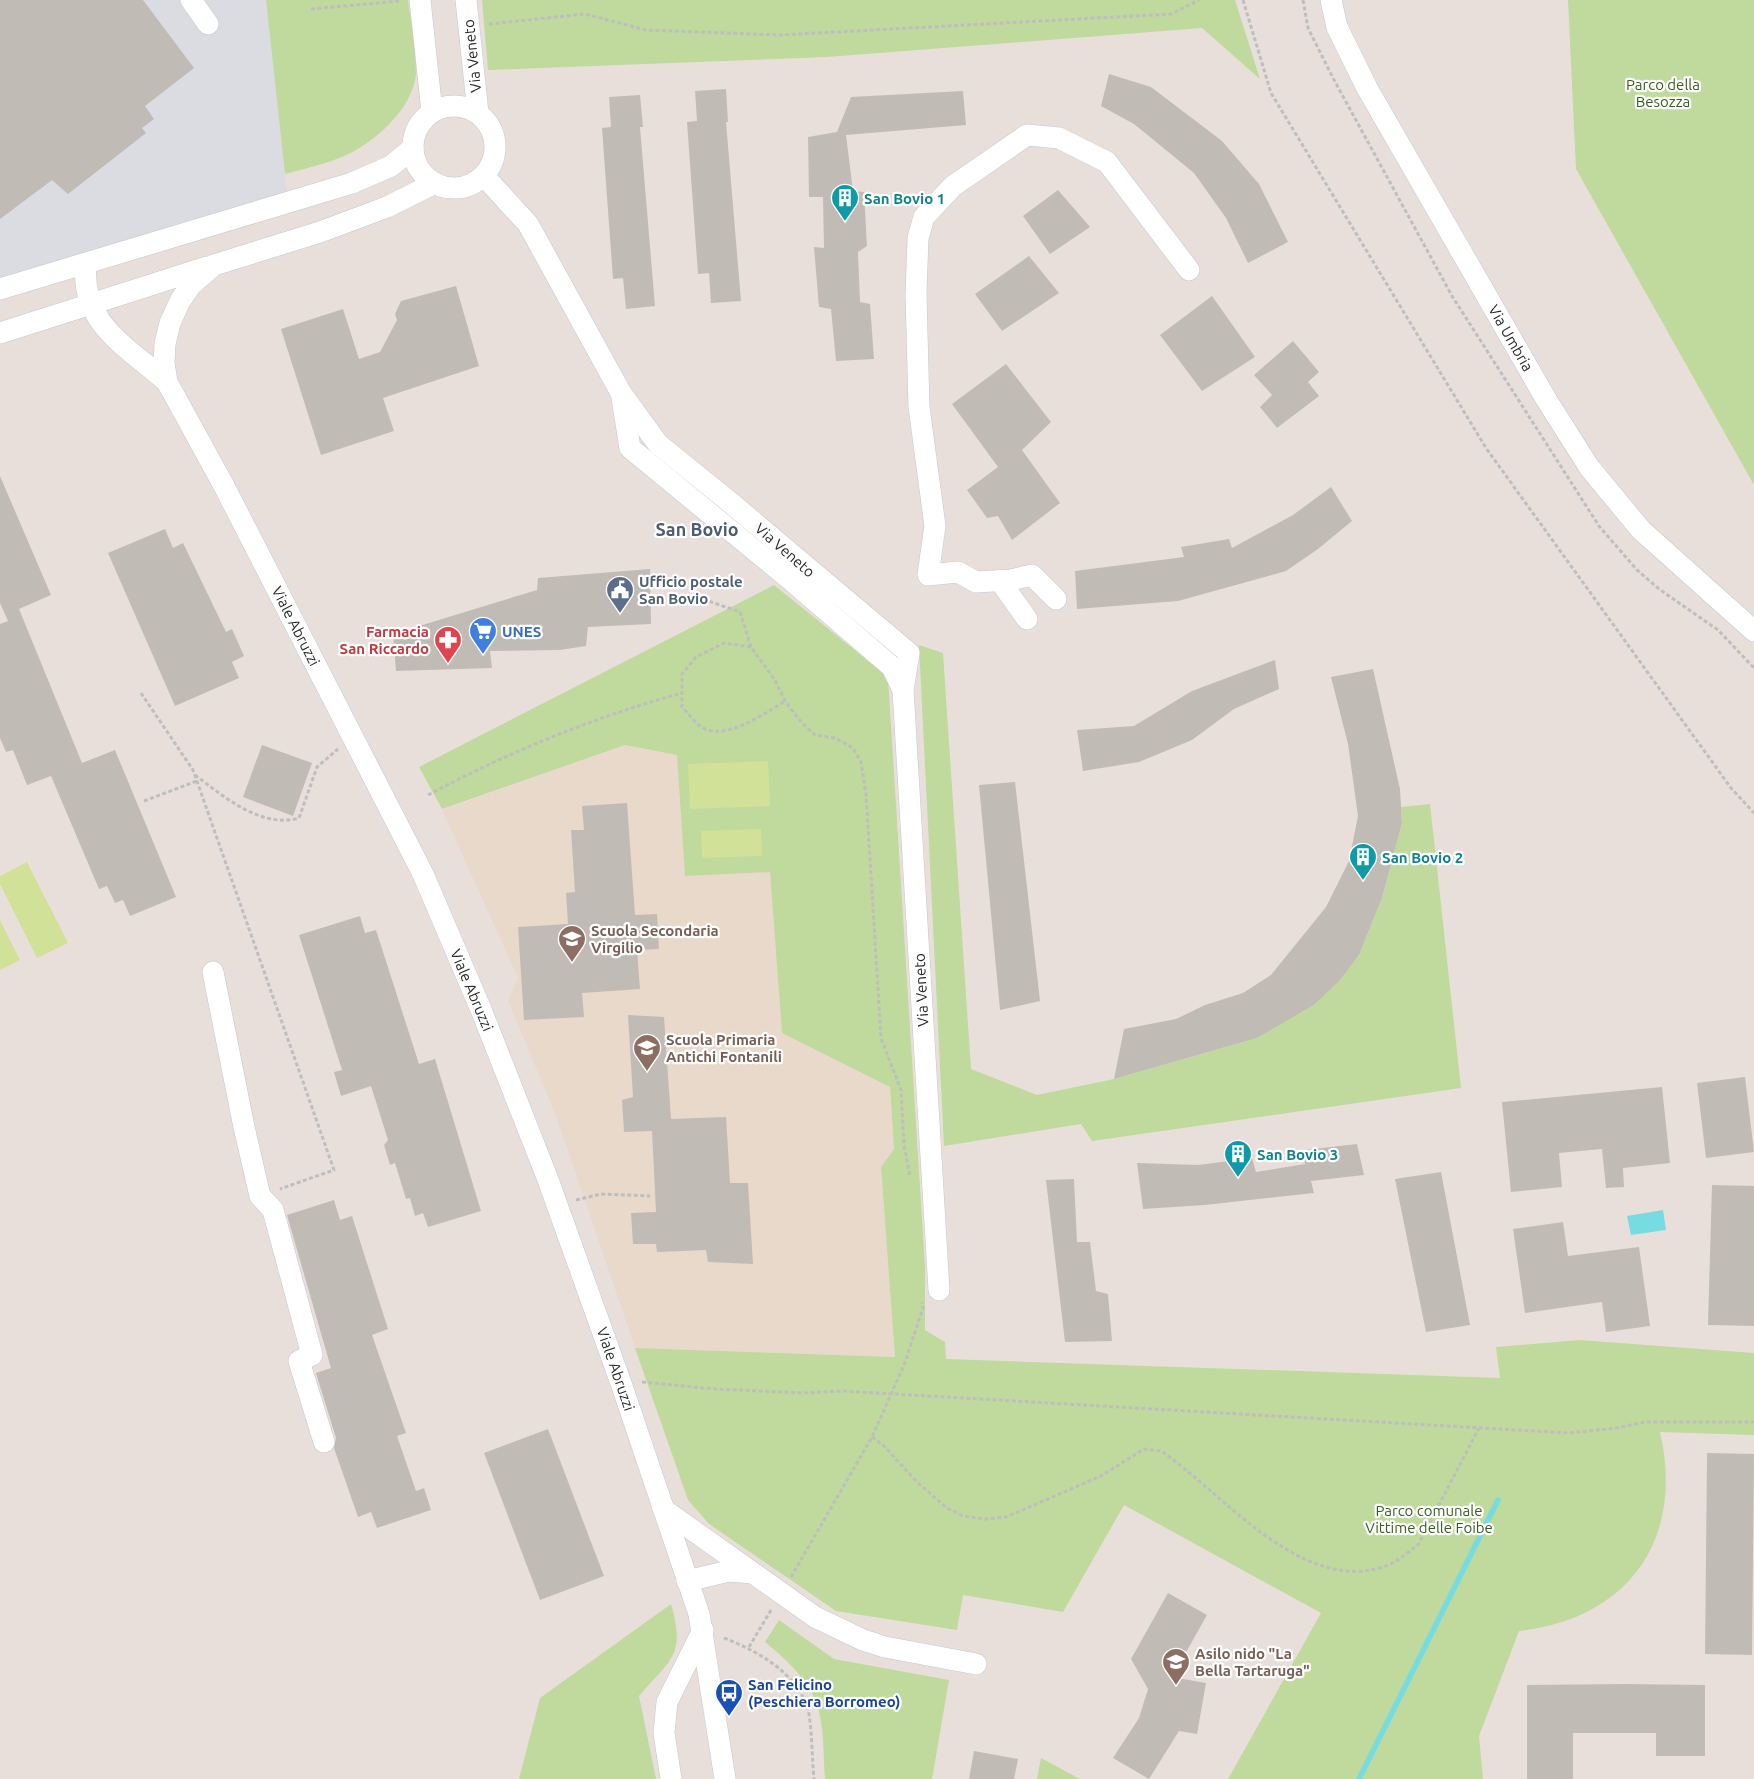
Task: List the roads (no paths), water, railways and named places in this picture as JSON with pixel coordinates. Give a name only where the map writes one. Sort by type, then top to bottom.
[{"type":"street","points":[[191,0],[208,24]]},
{"type":"street","points":[[411,0],[432,112]]},
{"type":"street","name":"Via Veneto","points":[[466,0],[478,113]]},
{"type":"street","name":"Via Umbria","points":[[1330,0],[1337,27],[1367,88],[1546,399],[1589,467],[1641,530],[1754,631]]},
{"type":"street","points":[[452,106],[466,107],[478,113],[491,128],[496,148],[494,158],[484,176],[467,187],[456,188],[435,184],[418,167],[413,148],[416,130],[432,112],[452,106]]},
{"type":"street","points":[[1056,599],[1032,575],[1000,581],[976,582],[958,572],[928,575],[935,526],[919,407],[916,294],[918,238],[924,217],[953,186],[1027,136],[1059,138],[1107,162],[1190,270]]},
{"type":"street","points":[[0,289],[352,183],[391,166],[413,148]]},
{"type":"street","name":"Via Veneto","points":[[484,176],[528,224],[621,393],[658,444],[909,653],[903,690],[931,1294]]},
{"type":"street","points":[[0,333],[320,232],[388,207],[435,184]]},
{"type":"street","points":[[86,264],[86,292],[90,304],[101,323],[121,344],[167,382]]},
{"type":"street","points":[[167,382],[164,363],[165,344],[170,323],[180,301],[191,285],[214,265]]},
{"type":"street","name":"Viale Abruzzi","points":[[167,382],[224,486],[423,874],[482,1012],[558,1208],[622,1386],[703,1630],[725,1779]]},
{"type":"street","points":[[1000,581],[1026,619]]},
{"type":"street","points":[[212,972],[260,1196],[273,1210],[312,1355],[299,1361],[324,1442]]},
{"type":"street","points":[[663,1509],[815,1617],[863,1640],[976,1664]]},
{"type":"street","points":[[687,1581],[729,1571],[753,1573]]},
{"type":"street","points":[[670,1779],[664,1733],[667,1702],[703,1630]]},
{"type":"water","points":[[1663,1210],[1666,1230],[1631,1235],[1627,1216]]},
{"type":"waterway","points":[[1359,1779],[1498,1500]]},
{"type":"place","name":"San Bovio 1","points":[[845,222]]},
{"type":"place","name":"Ufficio postale San Bovio","points":[[620,614]]},
{"type":"place","name":"UNES","points":[[483,655]]},
{"type":"place","name":"Farmacia San Riccardo","points":[[448,664]]},
{"type":"place","name":"San Bovio 2","points":[[1363,881]]},
{"type":"place","name":"Scuola Secondaria Virgilio","points":[[572,963]]},
{"type":"place","name":"Scuola Primaria Antichi Fontanili","points":[[647,1072]]},
{"type":"place","name":"San Bovio 3","points":[[1238,1178]]},
{"type":"place","name":"Asilo nido \"La Bella Tartaruga\"","points":[[1176,1686]]},
{"type":"place","name":"San Felicino (Peschiera Borromeo)","points":[[729,1717]]},
{"type":"district","name":"San Bovio","points":[[697,529]]},
{"type":"park label","name":"Parco della Besozza","points":[[1663,92]]},
{"type":"park label","name":"Parco comunale Vittime delle Foibe","points":[[1429,1518]]}]
